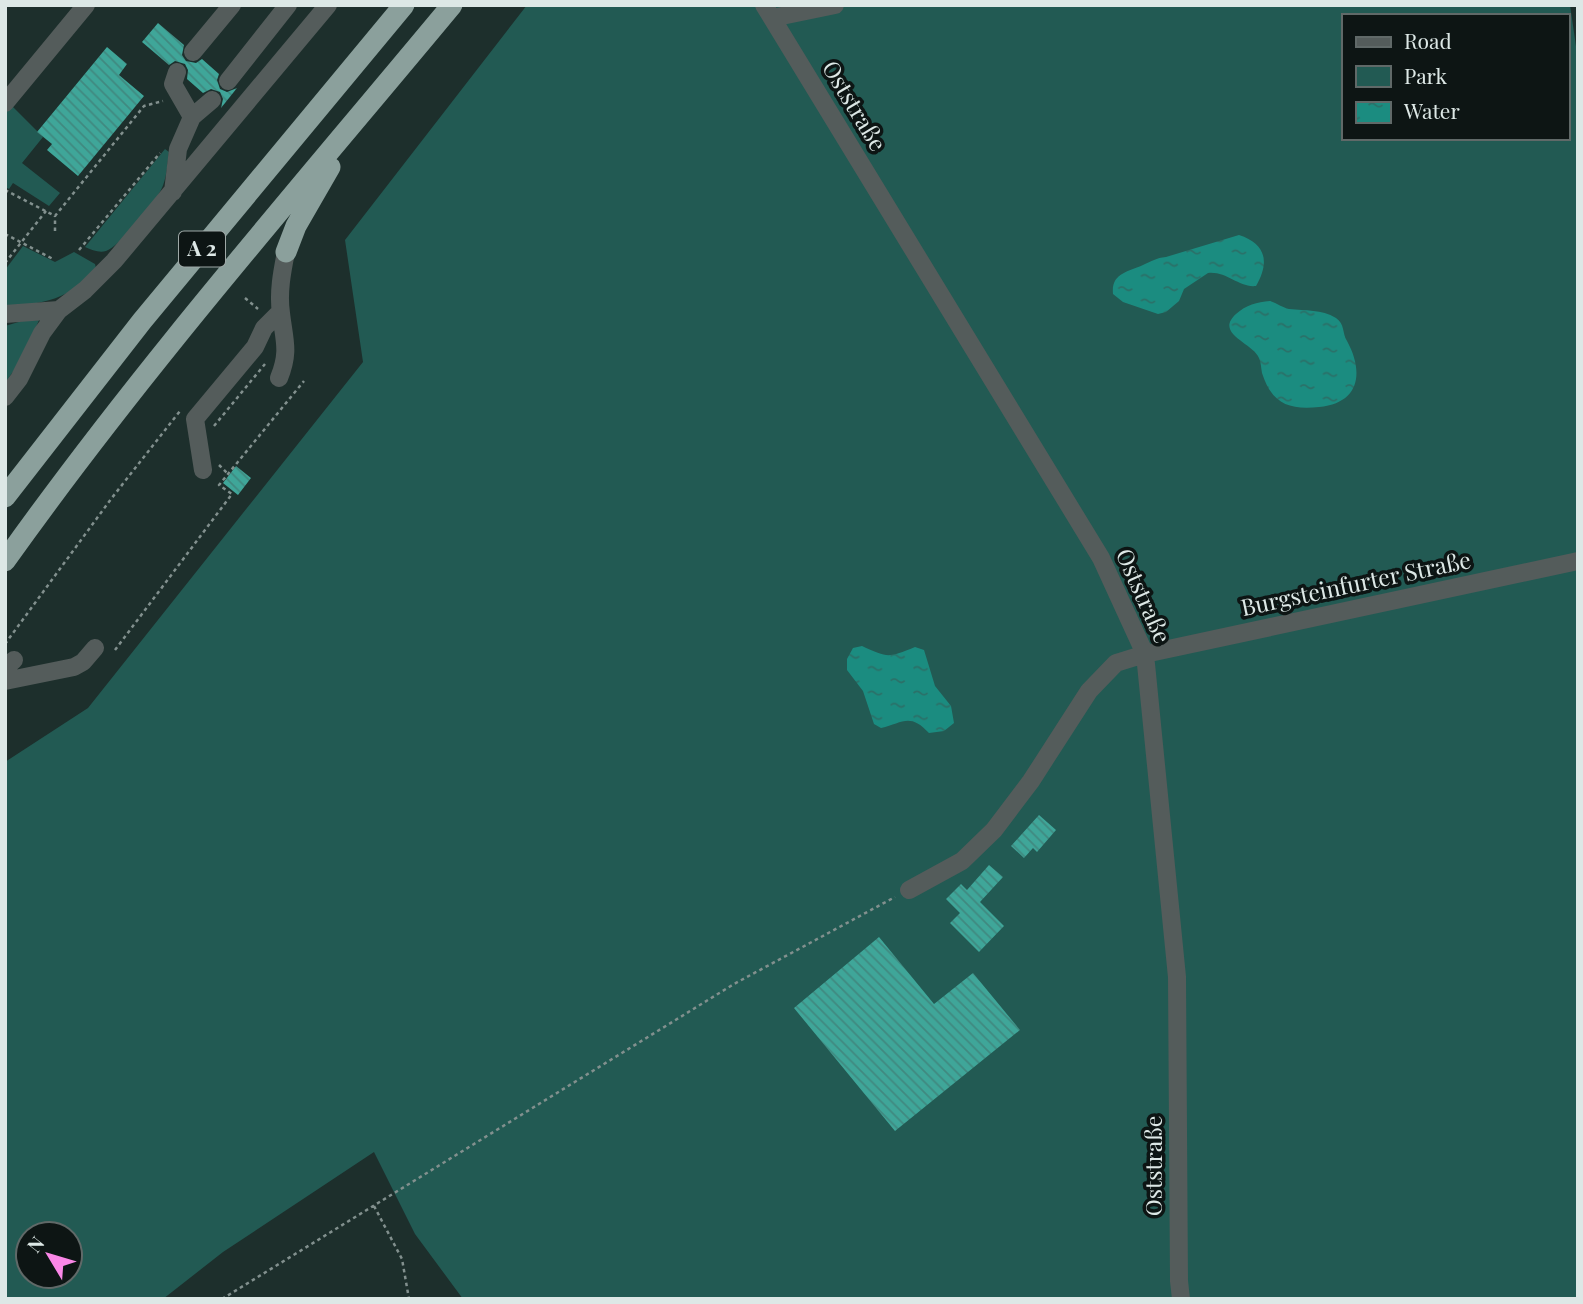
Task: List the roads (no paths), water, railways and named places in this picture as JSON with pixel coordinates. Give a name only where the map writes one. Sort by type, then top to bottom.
[{"type":"highway","name":"A 2","points":[[5,498],[142,321],[404,5]]},
{"type":"highway","name":"A 2","points":[[5,561],[56,489],[170,343],[452,5]]},
{"type":"highway","points":[[286,252],[296,226],[357,120]]},
{"type":"street","points":[[5,103],[86,5]]},
{"type":"street","points":[[193,52],[232,5]]},
{"type":"street","points":[[228,81],[288,5]]},
{"type":"street","points":[[5,397],[19,379],[42,333],[59,310],[85,290],[114,261],[328,5]]},
{"type":"street","points":[[768,11],[835,5]]},
{"type":"street","name":"Oststraße","points":[[768,11],[1101,558],[1145,654],[1177,977],[1181,1299]]},
{"type":"street","points":[[177,72],[173,84],[191,117]]},
{"type":"street","points":[[173,192],[178,149],[182,138],[191,117],[212,100]]},
{"type":"street","points":[[279,378],[286,361],[287,343],[281,312],[286,252]]},
{"type":"street","points":[[5,314],[59,310]]},
{"type":"street","points":[[210,466],[195,419],[255,346],[264,328],[281,312]]},
{"type":"street","name":"Burgsteinfurter Straße","points":[[909,890],[962,862],[994,830],[1031,781],[1089,691],[1116,663],[1145,654],[1578,561]]},
{"type":"street","points":[[5,681],[74,667],[83,662],[95,648]]},
{"type":"water","points":[[1239,235],[1255,243],[1263,255],[1263,269],[1256,286],[1244,285],[1221,274],[1208,273],[1184,289],[1179,301],[1166,312],[1158,314],[1123,302],[1113,294],[1115,282],[1126,272],[1157,259]]},
{"type":"water","points":[[1270,301],[1289,309],[1325,313],[1341,323],[1356,364],[1355,384],[1343,399],[1319,407],[1299,407],[1283,403],[1271,392],[1262,373],[1259,358],[1229,327],[1230,321],[1244,308]]},
{"type":"water","points":[[862,646],[888,655],[915,647],[924,650],[935,686],[951,706],[954,723],[944,731],[929,733],[911,721],[881,728],[874,724],[863,691],[847,670],[847,659],[853,648]]}]
